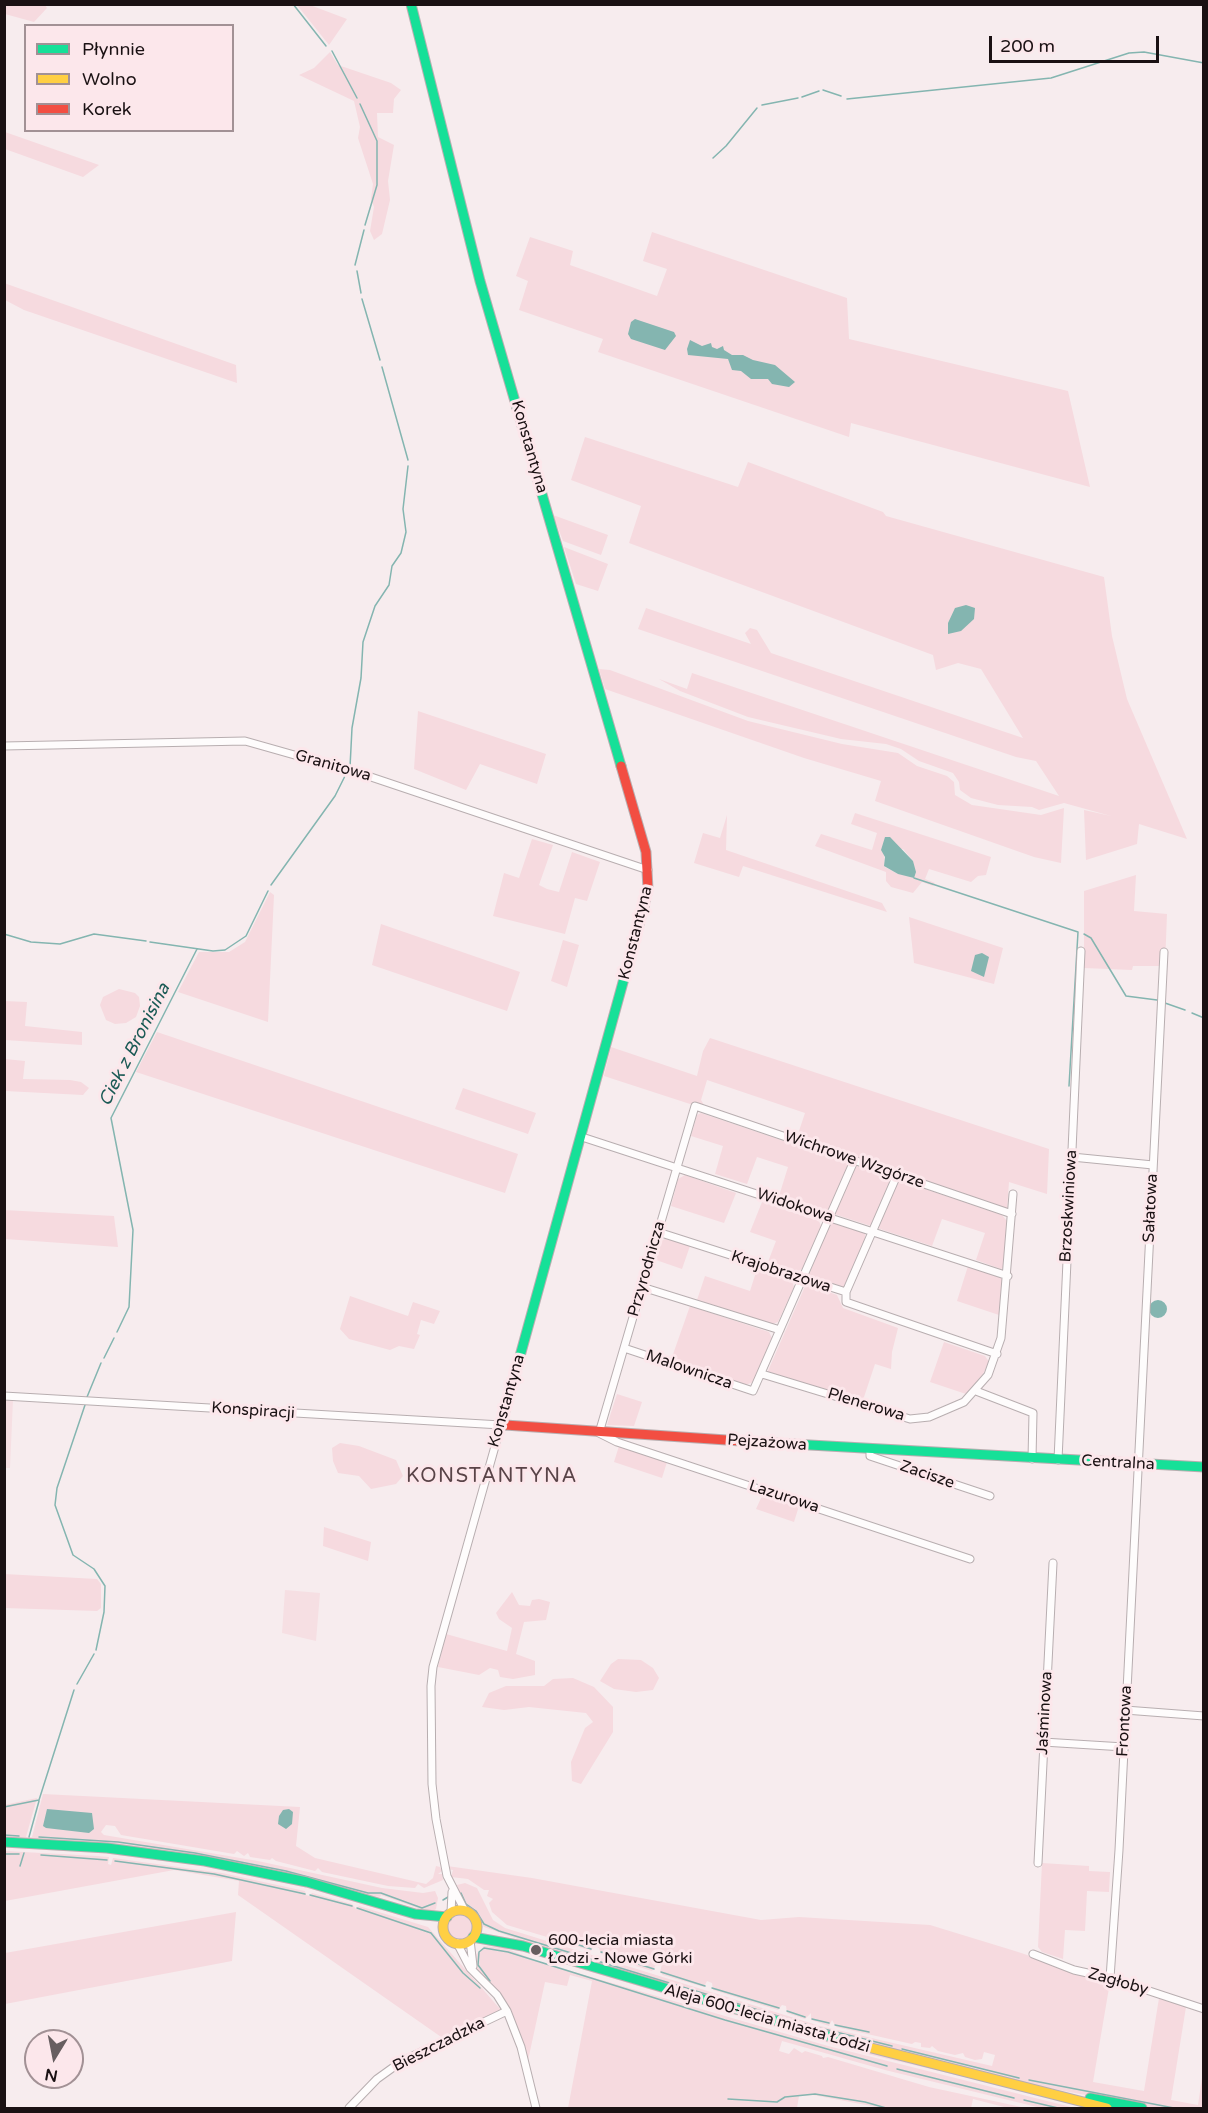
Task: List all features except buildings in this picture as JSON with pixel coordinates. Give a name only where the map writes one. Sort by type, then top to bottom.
[{"type":"street","name":"Konstantyna","points":[[411,4],[480,281],[643,841],[648,870],[648,889],[582,1137],[433,1667],[432,1784],[444,1866],[452,1887]]},
{"type":"street","name":"Granitowa","points":[[4,746],[245,741],[365,775],[648,870]]},
{"type":"street","name":"Brzoskwiniowa","points":[[1058,1460],[1081,951]]},
{"type":"street","name":"Sałatowa","points":[[1138,1464],[1164,952]]},
{"type":"street","name":"Wichrowe Wzgórze","points":[[695,1106],[1012,1214]]},
{"type":"street","name":"Przyrodnicza","points":[[599,1433],[695,1106]]},
{"type":"street","name":"Widokowa","points":[[582,1137],[1008,1276]]},
{"type":"street","points":[[1072,1157],[1153,1165]]},
{"type":"street","points":[[762,1374],[854,1161]]},
{"type":"street","points":[[846,1292],[897,1175]]},
{"type":"street","name":"Plenerowa","points":[[762,1374],[910,1419],[929,1417],[955,1408],[976,1391],[988,1375],[997,1354],[1008,1276],[1013,1194]]},
{"type":"street","name":"Krajobrazowa","points":[[658,1232],[846,1292],[846,1302],[997,1354]]},
{"type":"street","points":[[642,1287],[780,1330]]},
{"type":"street","name":"Malownicza","points":[[624,1348],[753,1391],[762,1374]]},
{"type":"street","points":[[976,1391],[1034,1413],[1032,1459]]},
{"type":"street","name":"Konspiracji","points":[[4,1396],[501,1425]]},
{"type":"street","name":"Pejzażowa","points":[[501,1425],[1032,1459]]},
{"type":"street","name":"Lazurowa","points":[[599,1433],[617,1442],[970,1559]]},
{"type":"street","name":"Zacisze","points":[[870,1450],[870,1456],[990,1496]]},
{"type":"street","name":"Centralna","points":[[1032,1459],[1203,1467]]},
{"type":"street","name":"Frontowa","points":[[1110,1978],[1138,1464]]},
{"type":"street","name":"Jaśminowa","points":[[1038,1863],[1053,1563]]},
{"type":"street","points":[[1125,1710],[1203,1716]]},
{"type":"street","points":[[1043,1742],[1124,1747]]},
{"type":"street","points":[[4,1842],[97,1847],[205,1861],[307,1882],[415,1914],[443,1929],[447,1937],[457,1943],[474,1972],[496,1995],[507,2011],[521,2046],[536,2109]]},
{"type":"street","points":[[443,1929],[449,1915],[452,1887]]},
{"type":"street","points":[[452,1887],[465,1911],[472,1916],[473,1935],[469,1951],[474,1972]]},
{"type":"street","points":[[415,1914],[449,1915],[465,1911]]},
{"type":"street","points":[[457,1943],[473,1935]]},
{"type":"street","name":"Aleja 600-lecia miasta Łodzi","points":[[473,1935],[523,1946],[797,2029],[1107,2109]]},
{"type":"street","name":"Zagłoby","points":[[1033,1954],[1074,1970],[1110,1978],[1203,2009]]},
{"type":"street","name":"Bieszczadzka","points":[[349,2109],[377,2079],[402,2061],[507,2011]]},
{"type":"street","name":"Aleja 600-lecia miasta Łodzi","points":[[1013,2085],[1136,2108]]},
{"type":"shaded area","points":[[4,5],[45,5],[47,8],[34,22],[5,14]]},
{"type":"shaded area","points":[[297,5],[310,5],[347,19],[329,45]]},
{"type":"shaded area","points":[[330,52],[338,65],[391,83],[401,90],[394,99],[393,113],[377,113],[378,137],[394,145],[388,181],[390,200],[382,234],[374,240],[370,231],[374,207],[371,199],[373,184],[358,138],[360,127],[354,101],[299,75],[314,68]]},
{"type":"shaded area","points":[[5,132],[99,165],[83,177],[5,149]]},
{"type":"shaded area","points":[[652,232],[847,298],[849,339],[1068,391],[1090,487],[851,423],[849,437],[598,352],[603,339],[519,310],[528,281],[516,276],[530,237],[573,251],[570,265],[657,296],[667,269],[643,261]]},
{"type":"shaded area","points":[[4,283],[236,365],[237,383],[24,310],[5,300]]},
{"type":"shaded area","points":[[585,437],[738,487],[748,462],[883,512],[886,516],[1104,577],[1112,636],[1127,699],[1187,839],[1139,824],[1137,844],[1086,860],[1084,810],[1111,816],[1064,803],[1039,810],[1032,807],[998,805],[971,798],[960,790],[959,782],[953,773],[919,761],[901,749],[886,744],[841,739],[748,717],[680,691],[659,679],[687,689],[692,673],[1059,796],[1036,761],[1016,757],[638,629],[646,608],[751,644],[745,633],[750,628],[757,630],[771,653],[1023,738],[981,669],[958,663],[936,670],[933,655],[629,543],[641,506],[571,480]]},
{"type":"shaded area","points":[[553,515],[608,535],[601,555],[563,541]]},
{"type":"shaded area","points":[[564,547],[608,564],[598,591],[576,584]]},
{"type":"shaded area","points":[[599,669],[610,670],[748,721],[842,744],[898,753],[917,766],[947,776],[954,782],[955,795],[972,805],[1041,815],[1064,808],[1061,863],[1034,857],[875,801],[881,781],[804,758],[605,689]]},
{"type":"shaded area","points":[[418,711],[546,754],[537,784],[480,764],[466,790],[414,769]]},
{"type":"shaded area","points":[[855,813],[991,857],[986,875],[978,876],[971,882],[929,869],[925,879],[935,883],[933,886],[922,882],[913,893],[891,887],[886,881],[886,872],[815,846],[821,834],[872,850],[877,833],[851,824]],"holes":[[[903,849],[913,861],[898,874],[885,867],[884,853]]]},
{"type":"shaded area","points":[[727,815],[726,850],[882,903],[887,912],[743,866],[739,877],[694,863],[703,833],[720,838]]},
{"type":"shaded area","points":[[532,839],[553,845],[539,885],[547,889],[559,892],[572,852],[600,862],[587,901],[575,898],[565,934],[493,916],[504,873],[519,878]]},
{"type":"shaded area","points":[[1136,875],[1134,911],[1167,914],[1165,966],[1133,966],[1132,970],[1084,968],[1084,891]]},
{"type":"shaded area","points":[[270,892],[274,895],[268,1022],[178,992],[199,952],[229,952],[245,942]]},
{"type":"shaded area","points":[[909,917],[1003,948],[994,984],[914,963]]},
{"type":"shaded area","points":[[381,924],[520,972],[507,1011],[372,965]]},
{"type":"shaded area","points":[[563,940],[579,945],[567,987],[551,981]]},
{"type":"shaded area","points":[[119,989],[135,993],[139,997],[140,1006],[136,1017],[126,1023],[115,1024],[106,1020],[100,1005],[103,997]]},
{"type":"shaded area","points":[[4,1001],[27,1002],[25,1026],[82,1032],[82,1045],[5,1040]]},
{"type":"shaded area","points":[[157,1032],[518,1154],[505,1193],[136,1072]]},
{"type":"shaded area","points":[[710,1038],[1049,1149],[1047,1194],[1009,1182],[1007,1209],[797,1137],[805,1113],[707,1080],[701,1100],[704,1105],[690,1104],[604,1076],[611,1047],[697,1076],[703,1051]]},
{"type":"shaded area","points":[[5,1059],[25,1061],[23,1079],[70,1080],[81,1082],[89,1088],[83,1095],[5,1091]]},
{"type":"shaded area","points":[[463,1088],[536,1113],[528,1134],[455,1109]]},
{"type":"shaded area","points":[[701,1113],[1002,1215],[1007,1221],[1005,1266],[1001,1269],[976,1260],[985,1233],[942,1219],[932,1246],[779,1196],[788,1167],[757,1157],[747,1184],[715,1174],[723,1146],[691,1136],[697,1115]]},
{"type":"shaded area","points":[[685,1175],[736,1193],[724,1223],[671,1206],[678,1179]]},
{"type":"shaded area","points":[[762,1202],[819,1221],[821,1226],[802,1269],[796,1272],[768,1262],[776,1241],[750,1232]]},
{"type":"shaded area","points":[[4,1210],[114,1216],[118,1247],[5,1239]]},
{"type":"shaded area","points":[[831,1221],[865,1232],[865,1239],[844,1289],[808,1277]]},
{"type":"shaded area","points":[[666,1238],[690,1246],[682,1269],[656,1260],[661,1241]]},
{"type":"shaded area","points":[[968,1266],[1001,1277],[1003,1283],[999,1315],[957,1301]]},
{"type":"shaded area","points":[[757,1269],[792,1279],[794,1287],[778,1322],[773,1324],[697,1300],[705,1276],[750,1291]]},
{"type":"shaded area","points":[[806,1284],[837,1295],[843,1308],[898,1328],[892,1352],[891,1369],[875,1364],[863,1400],[767,1373]]},
{"type":"shaded area","points":[[350,1296],[408,1316],[413,1302],[440,1311],[434,1324],[421,1320],[417,1334],[420,1335],[414,1349],[399,1346],[390,1350],[349,1339],[340,1329]]},
{"type":"shaded area","points":[[690,1306],[769,1332],[772,1338],[753,1382],[746,1385],[671,1360]]},
{"type":"shaded area","points":[[944,1342],[985,1356],[989,1362],[983,1374],[966,1394],[930,1382]]},
{"type":"shaded area","points":[[617,1394],[642,1402],[634,1426],[607,1425]]},
{"type":"shaded area","points":[[4,1400],[13,1400],[10,1468],[5,1468]]},
{"type":"shaded area","points":[[340,1443],[359,1446],[396,1460],[403,1476],[396,1484],[371,1489],[359,1476],[338,1473],[333,1461],[332,1448]]},
{"type":"shaded area","points":[[619,1446],[667,1462],[662,1478],[614,1462]]},
{"type":"shaded area","points":[[767,1495],[799,1506],[794,1522],[756,1509],[761,1498]]},
{"type":"shaded area","points":[[324,1527],[371,1542],[368,1561],[323,1546]]},
{"type":"shaded area","points":[[4,1574],[97,1579],[101,1584],[101,1608],[97,1611],[5,1608]]},
{"type":"shaded area","points":[[285,1590],[320,1593],[316,1641],[282,1633]]},
{"type":"shaded area","points":[[512,1592],[519,1605],[530,1606],[532,1600],[539,1599],[550,1602],[546,1620],[524,1622],[516,1654],[535,1661],[535,1675],[513,1679],[500,1677],[498,1670],[490,1668],[479,1675],[438,1667],[446,1634],[507,1651],[512,1628],[499,1619],[496,1613]]},
{"type":"shaded area","points":[[618,1659],[641,1660],[653,1668],[659,1678],[653,1690],[636,1692],[614,1689],[600,1681],[611,1664]]},
{"type":"shaded area","points":[[573,1678],[594,1687],[613,1707],[613,1732],[581,1784],[572,1781],[571,1762],[585,1728],[593,1722],[586,1713],[529,1707],[504,1710],[482,1707],[489,1693],[506,1686],[544,1686],[553,1679]]},
{"type":"shaded area","points":[[43,1794],[300,1807],[296,1846],[315,1858],[426,1884],[433,1878],[436,1866],[442,1871],[438,1874],[442,1874],[443,1880],[424,1888],[418,1884],[415,1888],[388,1886],[322,1872],[318,1868],[315,1871],[272,1858],[270,1860],[250,1857],[248,1853],[244,1856],[237,1851],[234,1854],[121,1835],[115,1826],[106,1825],[101,1832],[104,1835],[258,1861],[382,1888],[423,1893],[435,1891],[438,1898],[436,1909],[432,1912],[381,1895],[380,1897],[368,1895],[293,1875],[5,1839],[4,1805],[37,1798],[26,1837],[32,1837]]},
{"type":"shaded area","points":[[5,1851],[109,1857],[108,1864],[111,1865],[113,1858],[222,1873],[305,1891],[306,1895],[310,1896],[312,1893],[352,1904],[356,1909],[359,1906],[428,1927],[501,2010],[444,2039],[238,1895],[239,1881],[174,1870],[5,1901]]},
{"type":"shaded area","points":[[1042,1863],[1089,1866],[1089,1871],[1110,1872],[1109,1892],[1087,1891],[1085,1931],[1065,1930],[1063,1959],[1042,1952],[1038,1947]]},
{"type":"shaded area","points":[[447,1866],[532,1878],[761,1920],[799,1917],[930,1925],[1015,1951],[1110,1982],[1093,2082],[1144,2091],[1159,1998],[1186,2007],[1171,2100],[1198,2105],[1203,2071],[1203,2108],[1154,2108],[1027,2084],[823,2032],[534,1945],[484,1927],[463,1902],[457,1885],[465,1883],[477,1888],[493,1920],[505,1928],[820,2026],[992,2066],[995,2055],[984,2052],[982,2059],[975,2060],[965,2057],[963,2053],[955,2055],[938,2051],[932,2046],[930,2048],[921,2047],[921,2043],[912,2044],[836,2027],[832,2020],[829,2026],[811,2020],[811,2013],[805,2019],[787,2013],[786,2006],[782,2005],[778,2010],[713,1990],[712,1983],[707,1981],[704,1987],[663,1975],[660,1972],[662,1964],[658,1962],[652,1971],[636,1966],[634,1964],[635,1954],[631,1953],[627,1962],[601,1954],[599,1948],[594,1946],[591,1951],[573,1945],[570,1938],[567,1943],[507,1925],[492,1912],[489,1903],[493,1899],[487,1896],[489,1890],[484,1890],[468,1879],[451,1877],[453,1870],[448,1869]]},
{"type":"shaded area","points":[[236,1912],[232,1961],[5,2004],[5,1953]]},
{"type":"shaded area","points":[[460,1915],[469,1918],[472,1927],[469,1936],[460,1939],[451,1936],[448,1927],[451,1918]]},
{"type":"shaded area","points":[[484,1946],[505,1948],[540,1962],[828,2046],[1075,2108],[1041,2108],[885,2070],[782,2041],[779,2051],[789,2054],[794,2048],[802,2053],[805,2051],[823,2058],[828,2057],[929,2087],[1026,2108],[1008,2108],[973,2099],[971,2108],[882,2108],[813,2095],[799,2096],[797,2108],[568,2108],[592,1981],[570,1975],[567,1986],[545,1982],[527,2065],[518,2031],[475,1967],[475,1956]]},
{"type":"shaded area","points":[[551,1960],[848,2047],[1095,2108],[859,2052]]},
{"type":"water","points":[[635,319],[674,332],[676,336],[665,350],[631,339],[628,334],[631,322]]},
{"type":"water","points":[[690,340],[702,346],[711,343],[712,347],[717,349],[723,346],[724,350],[732,355],[743,355],[775,365],[795,382],[789,387],[772,384],[768,379],[751,379],[741,371],[732,370],[728,359],[688,355]]},
{"type":"water","points":[[966,605],[975,608],[974,619],[961,631],[948,634],[948,623],[955,608]]},
{"type":"water","points":[[885,837],[890,837],[913,861],[916,872],[914,878],[898,874],[884,866],[885,857],[881,850]]},
{"type":"water","points":[[982,953],[989,957],[984,977],[971,971],[975,955]]},
{"type":"water","points":[[1158,1300],[1164,1303],[1167,1309],[1164,1315],[1158,1318],[1152,1315],[1149,1309],[1152,1303]]},
{"type":"water","points":[[47,1809],[92,1813],[94,1829],[89,1833],[46,1828],[43,1826]]},
{"type":"water","points":[[289,1809],[293,1812],[292,1824],[286,1829],[278,1824],[279,1816],[283,1810]]},
{"type":"waterway","name":"Ciek z Bronisina","points":[[293,4],[326,46]]},
{"type":"waterway","name":"Ciek z Bronisina","points":[[332,51],[357,98]]},
{"type":"waterway","points":[[847,99],[1051,78],[1129,53],[1144,52],[1204,63]]},
{"type":"waterway","points":[[823,90],[841,96]]},
{"type":"waterway","points":[[802,97],[819,91]]},
{"type":"waterway","points":[[762,105],[798,98]]},
{"type":"waterway","name":"Ciek z Bronisina","points":[[360,104],[377,141],[377,185],[365,225]]},
{"type":"waterway","points":[[713,158],[726,146],[757,108]]},
{"type":"waterway","name":"Ciek z Bronisina","points":[[355,265],[364,230]]},
{"type":"waterway","name":"Ciek z Bronisina","points":[[357,271],[361,293]]},
{"type":"waterway","name":"Ciek z Bronisina","points":[[362,299],[380,360]]},
{"type":"waterway","name":"Ciek z Bronisina","points":[[382,367],[408,460]]},
{"type":"waterway","name":"Ciek z Bronisina","points":[[350,767],[352,728],[361,678],[363,642],[375,606],[389,585],[392,566],[401,553],[406,532],[403,509],[408,466]]},
{"type":"waterway","name":"Ciek z Bronisina","points":[[271,885],[335,796],[345,776]]},
{"type":"waterway","points":[[914,878],[1078,932],[1069,1086]]},
{"type":"waterway","name":"Ciek z Bronisina","points":[[150,942],[213,951],[225,950],[246,936],[268,891]]},
{"type":"waterway","name":"Ciek z Bronisina","points":[[4,934],[31,942],[60,944],[94,934],[146,941]]},
{"type":"waterway","points":[[1084,934],[1091,938],[1126,996],[1157,1000]]},
{"type":"waterway","name":"Ciek z Bronisina","points":[[117,1332],[129,1307],[133,1230],[111,1118],[197,949]]},
{"type":"waterway","points":[[1165,1003],[1185,1010]]},
{"type":"waterway","points":[[1192,1013],[1204,1018]]},
{"type":"waterway","name":"Ciek z Bronisina","points":[[104,1358],[114,1338]]},
{"type":"waterway","name":"Ciek z Bronisina","points":[[87,1397],[101,1363]]},
{"type":"waterway","name":"Ciek z Bronisina","points":[[85,1405],[57,1488],[55,1505],[73,1555],[94,1569],[105,1586],[104,1612],[96,1650]]},
{"type":"waterway","name":"Ciek z Bronisina","points":[[77,1684],[94,1654]]},
{"type":"waterway","name":"Ciek z Bronisina","points":[[4,1807],[39,1800],[74,1690]]},
{"type":"waterway","points":[[29,1837],[39,1801]]},
{"type":"waterway","points":[[4,1835],[19,1836]]},
{"type":"waterway","points":[[39,1837],[118,1842],[195,1853],[286,1871],[368,1893],[381,1893],[422,1908],[435,1903]]},
{"type":"waterway","points":[[20,1866],[24,1853]]},
{"type":"waterway","points":[[4,1854],[19,1854]]},
{"type":"waterway","points":[[41,1855],[107,1860]]},
{"type":"waterway","points":[[115,1861],[214,1874],[305,1894]]},
{"type":"waterway","points":[[461,1893],[466,1904],[476,1911],[484,1924],[499,1931],[804,2024],[892,2046]]},
{"type":"waterway","points":[[310,1895],[352,1906]]},
{"type":"waterway","points":[[443,1900],[448,1897]]},
{"type":"waterway","points":[[357,1908],[431,1933],[463,1973],[480,1988]]},
{"type":"waterway","points":[[561,1939],[567,1941]]},
{"type":"waterway","points":[[573,1943],[591,1949]]},
{"type":"waterway","points":[[490,1981],[478,1965],[479,1952],[484,1948],[508,1952],[725,2020],[887,2066]]},
{"type":"waterway","points":[[601,1952],[628,1960]]},
{"type":"waterway","points":[[635,1963],[654,1969]]},
{"type":"waterway","points":[[661,1972],[705,1986]]},
{"type":"waterway","points":[[712,1988],[779,2008]]},
{"type":"waterway","points":[[787,2011],[805,2017]]},
{"type":"waterway","points":[[812,2019],[829,2023]]},
{"type":"waterway","points":[[835,2025],[869,2032]]},
{"type":"waterway","points":[[902,2049],[1019,2078]]},
{"type":"waterway","points":[[897,2069],[1014,2098]]},
{"type":"waterway","points":[[1029,2080],[1174,2108]]},
{"type":"waterway","points":[[728,2099],[777,2102],[785,2097],[815,2094],[865,2102],[886,2108]]},
{"type":"waterway","points":[[1024,2100],[1058,2108]]},
{"type":"traffic: fast","points":[[411,4],[480,281],[621,766]]},
{"type":"traffic: fast","points":[[505,1425],[501,1425],[644,906]]},
{"type":"traffic: fast","points":[[756,1442],[1204,1467]]},
{"type":"traffic: fast","points":[[4,1842],[107,1848],[205,1861],[307,1882],[415,1914],[447,1917]]},
{"type":"traffic: fast","points":[[473,1937],[523,1946],[848,2042]]},
{"type":"traffic: fast","points":[[1090,2098],[1142,2108]]},
{"type":"traffic: slow","points":[[460,1910],[472,1915],[477,1927],[472,1939],[460,1944],[448,1939],[443,1927],[448,1915],[460,1910]]},
{"type":"traffic: slow","points":[[848,2042],[1107,2108]]},
{"type":"traffic: jam","points":[[621,766],[646,852],[648,889],[644,906]]},
{"type":"traffic: jam","points":[[505,1425],[756,1442]]},
{"type":"place","name":"600-lecia miasta Łodzi - Nowe Górki","points":[[536,1950]]},
{"type":"district","name":"KONSTANTYNA","points":[[492,1477]]}]
